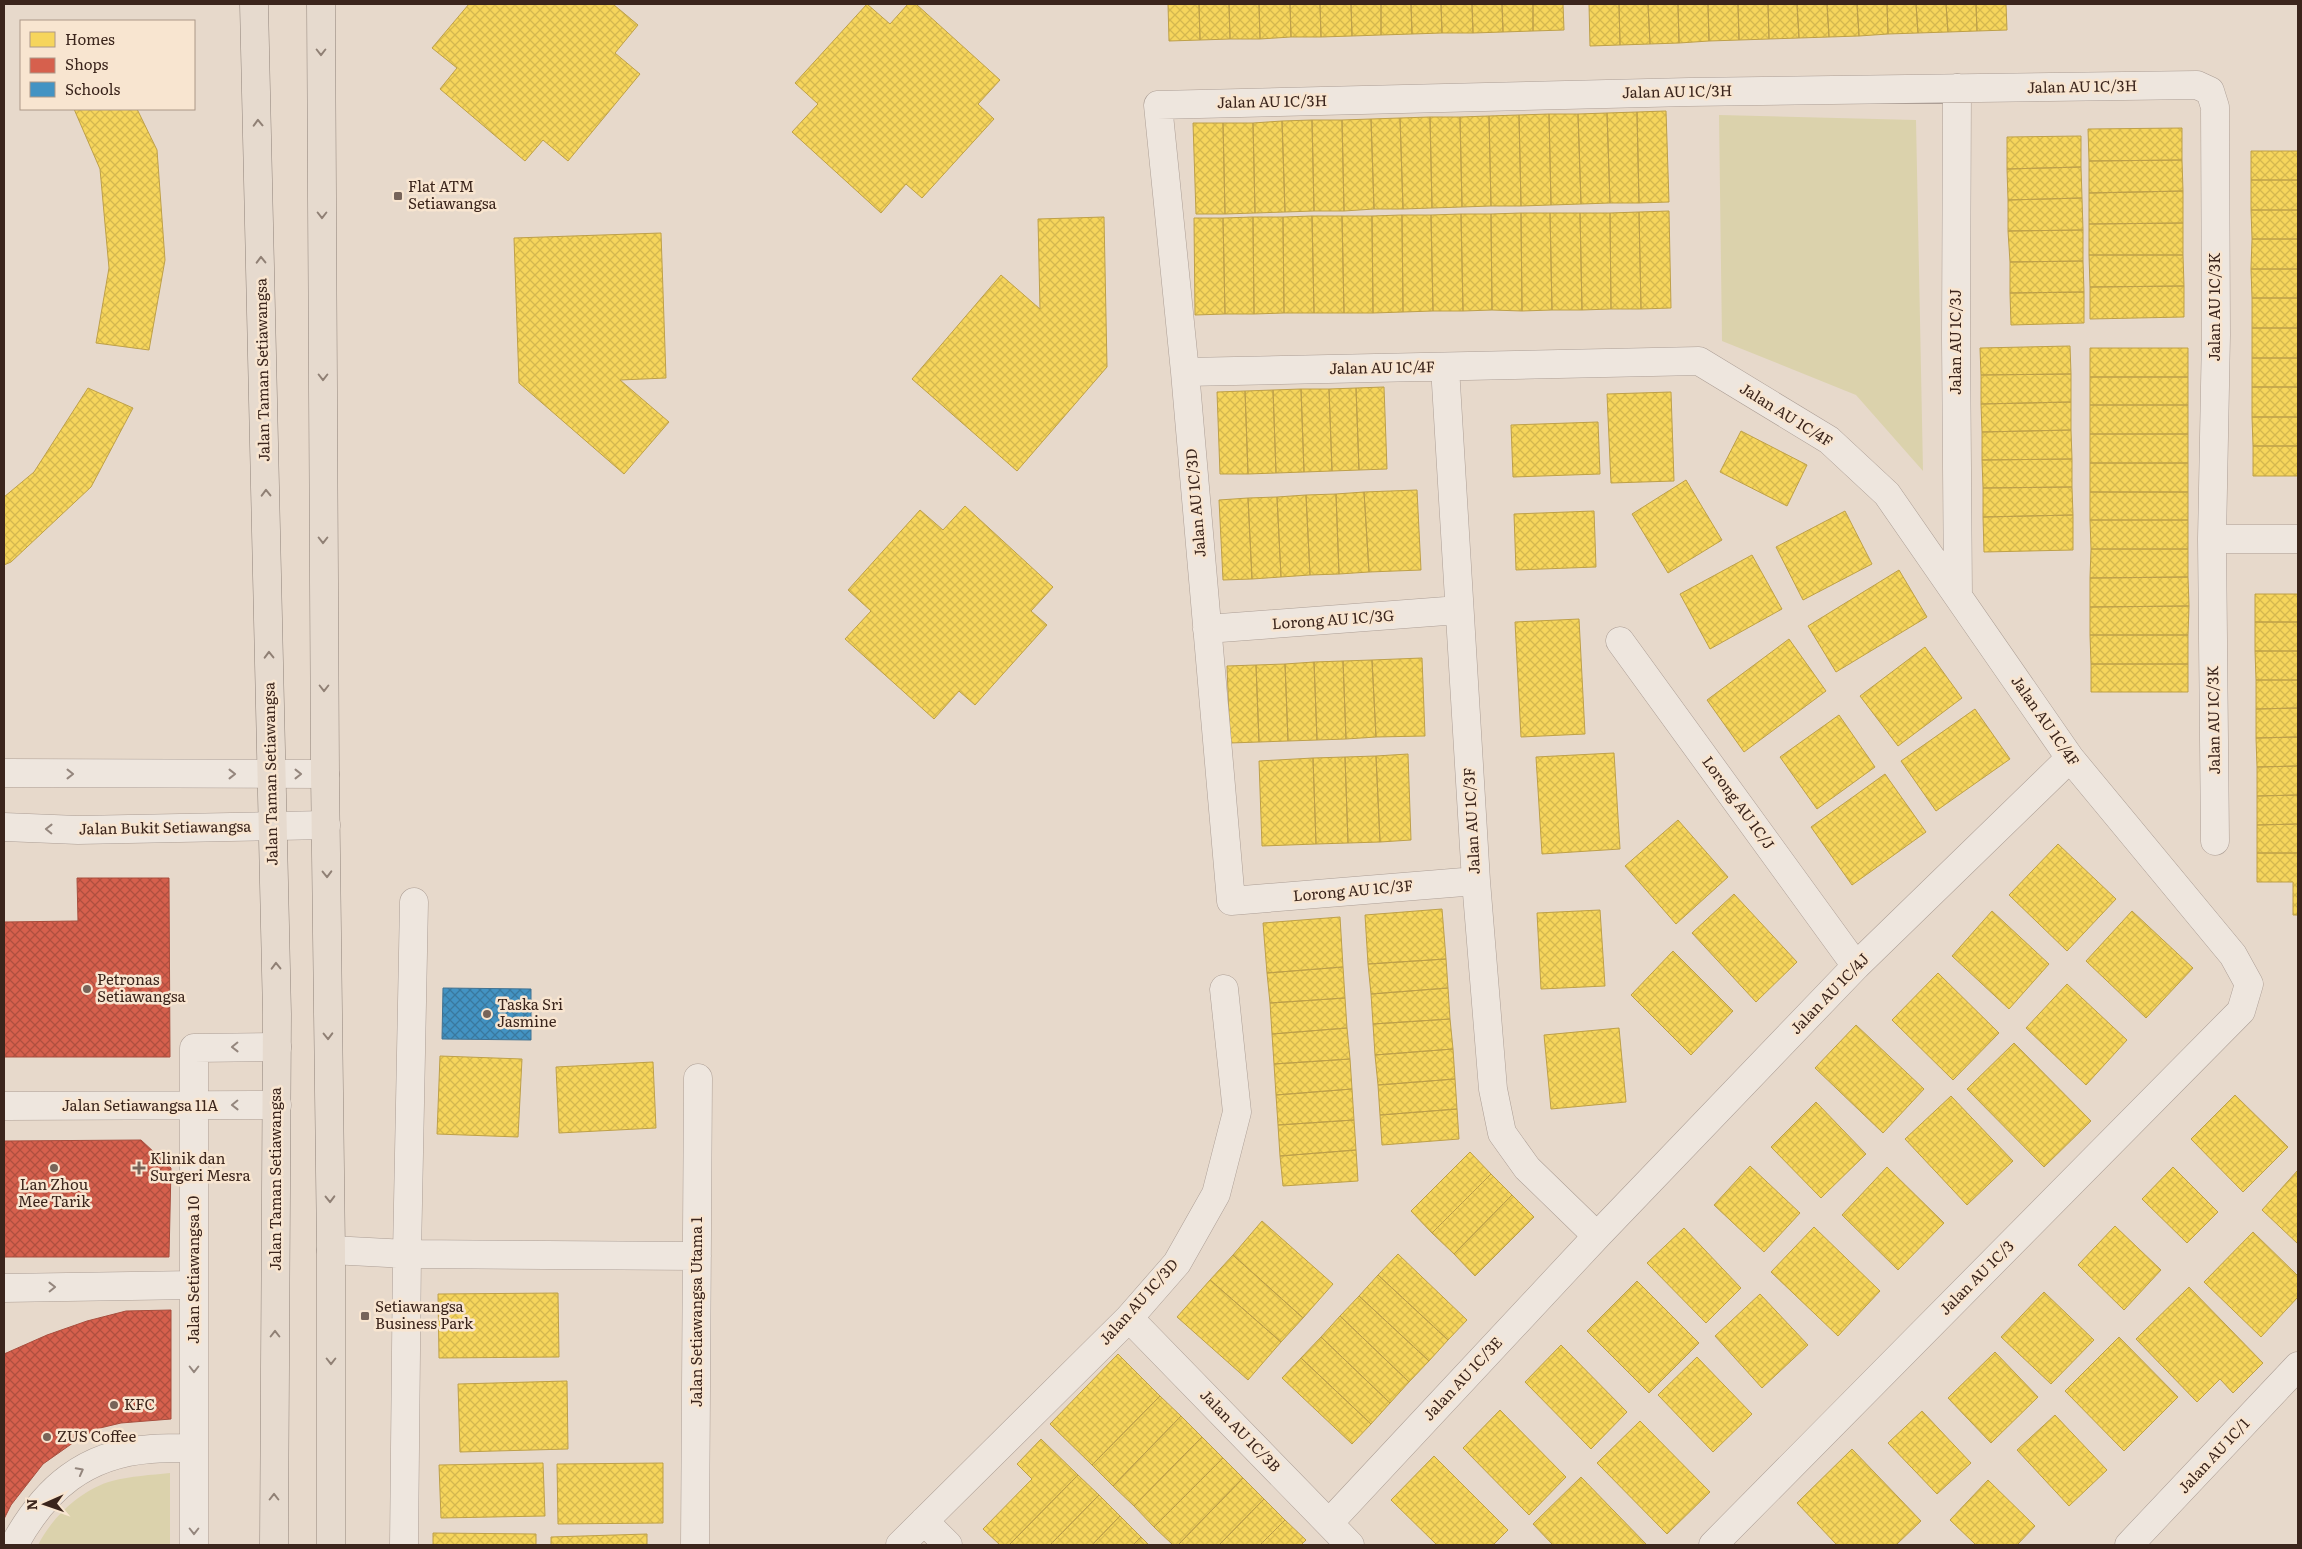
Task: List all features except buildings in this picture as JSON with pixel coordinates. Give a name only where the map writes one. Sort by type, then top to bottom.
[{"type":"main road","name":"Jalan Taman Setiawangsa","points":[[254,4],[277,1047],[274,1545]]},
{"type":"main road","points":[[321,4],[325,774],[331,1250],[331,1545]]},
{"type":"street","name":"Jalan AU 1C/3H","points":[[1158,106],[1698,92],[2197,85]]},
{"type":"street","name":"Jalan AU 1C/3K","points":[[2197,85],[2210,91],[2215,107],[2216,335],[2212,539],[2215,841]]},
{"type":"street","name":"Jalan AU 1C/3J","points":[[1957,88],[1958,596]]},
{"type":"street","name":"Jalan AU 1C/3D","points":[[1158,106],[1185,372],[1231,901]]},
{"type":"street","name":"Jalan AU 1C/4F","points":[[1185,372],[1699,361],[1829,440],[1887,494],[2070,758],[2233,955],[2249,984],[2241,1011]]},
{"type":"street","name":"Jalan AU 1C/3F","points":[[1445,367],[1476,881],[1493,1089],[1502,1132],[1527,1168],[1597,1236]]},
{"type":"street","points":[[2212,539],[2298,539]]},
{"type":"street","name":"Lorong AU 1C/3G","points":[[1207,629],[1459,610]]},
{"type":"street","name":"Lorong AU 1C/J","points":[[1620,641],[1856,966]]},
{"type":"street","name":"Jalan AU 1C/4J","points":[[1597,1236],[1856,966],[2070,758]]},
{"type":"street","points":[[4,773],[325,774]]},
{"type":"street","name":"Jalan Bukit Setiawangsa","points":[[4,827],[78,830],[326,825]]},
{"type":"street","name":"Lorong AU 1C/3F","points":[[1231,901],[1476,881]]},
{"type":"street","points":[[404,1545],[407,1254],[414,902]]},
{"type":"street","name":"Jalan AU 1C/3D","points":[[900,1545],[1130,1318],[1177,1263],[1216,1194],[1236,1112],[1224,989]]},
{"type":"street","name":"Jalan AU 1C/3","points":[[1713,1545],[2241,1011]]},
{"type":"street","name":"Jalan Setiawangsa 10","points":[[194,1545],[194,1048],[277,1047]]},
{"type":"street","name":"Jalan Setiawangsa Utama 1","points":[[694,1545],[698,1078]]},
{"type":"street","name":"Jalan Setiawangsa 11A","points":[[4,1106],[277,1105]]},
{"type":"street","name":"Jalan AU 1C/3E","points":[[1329,1523],[1597,1236]]},
{"type":"street","points":[[331,1250],[407,1254],[697,1256]]},
{"type":"street","points":[[4,1288],[194,1285]]},
{"type":"street","name":"Jalan AU 1C/3B","points":[[1130,1318],[1350,1545]]},
{"type":"street","name":"Jalan AU 1C/1","points":[[2129,1545],[2298,1366]]},
{"type":"street","points":[[14,1545],[30,1516],[50,1492],[73,1475],[102,1460],[124,1453],[151,1449],[194,1448]]},
{"type":"street","points":[[924,1521],[948,1545]]},
{"type":"shaded area","points":[[1719,115],[1916,120],[1923,471],[1856,395],[1722,341]]},
{"type":"shaded area","points":[[170,1473],[170,1545],[38,1545],[51,1524],[69,1505],[90,1490],[119,1479]]},
{"type":"place","name":"Flat ATM Setiawangsa","points":[[398,196]]},
{"type":"place","name":"Petronas Setiawangsa","points":[[87,989]]},
{"type":"place","name":"Taska Sri Jasmine","points":[[487,1014]]},
{"type":"place","name":"Lan Zhou Mee Tarik","points":[[54,1168]]},
{"type":"place","name":"Klinik dan Surgeri Mesra","points":[[139,1168]]},
{"type":"place","name":"Setiawangsa Business Park","points":[[365,1316]]},
{"type":"place","name":"KFC","points":[[114,1405]]},
{"type":"place","name":"ZUS Coffee","points":[[47,1437]]}]
